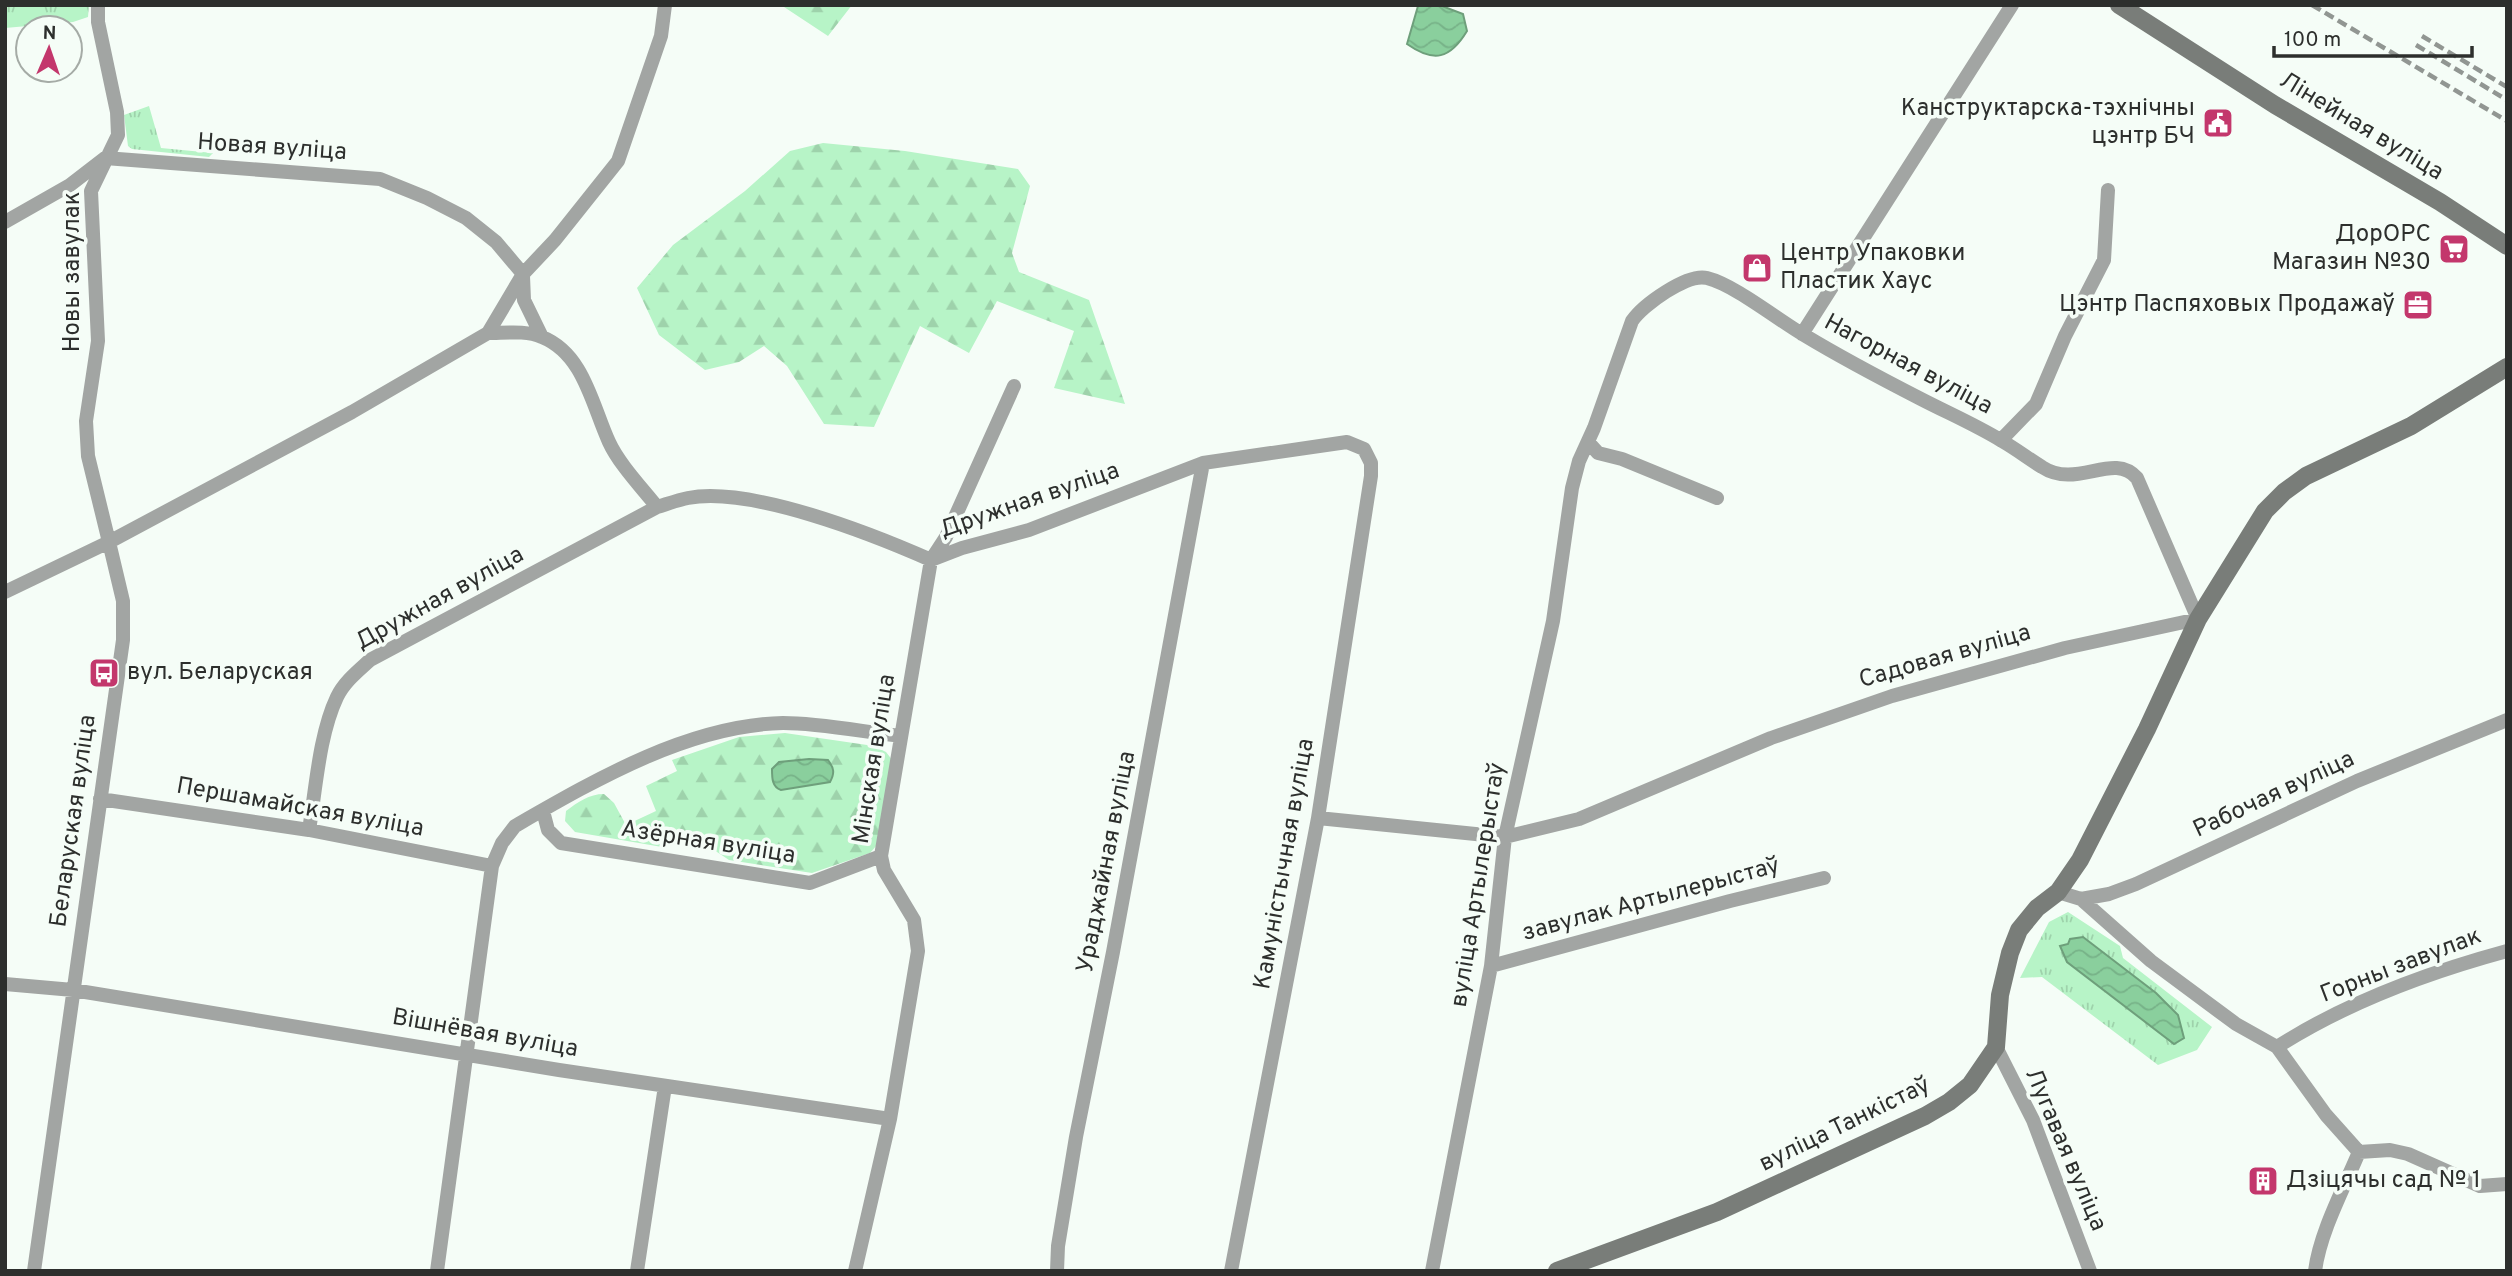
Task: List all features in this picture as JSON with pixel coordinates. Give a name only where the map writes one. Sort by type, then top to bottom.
[{"type":"street","name":"Новы завулак","points":[[98,5],[98,22],[117,112],[118,135],[105,158],[92,191],[98,341],[86,421],[88,456],[109,541]]},
{"type":"street","points":[[5,592],[57,569],[352,412],[488,333],[523,274],[555,240],[618,161],[661,36],[665,5]]},
{"type":"street","points":[[1802,334],[2012,5]]},
{"type":"street","name":"Лінейная вуліца","points":[[2119,5],[2275,105],[2440,202],[2507,246]]},
{"type":"street","points":[[5,222],[70,185],[105,158]]},
{"type":"street","name":"Новая вуліца","points":[[105,158],[380,179],[427,198],[466,218],[496,242],[523,274]]},
{"type":"street","points":[[2001,440],[2036,404],[2065,336],[2104,260],[2108,190]]},
{"type":"street","points":[[523,274],[524,300],[542,337],[578,366],[611,446],[657,507]]},
{"type":"street","name":"Нагорная вуліца","points":[[1594,428],[1632,321],[1639,310],[1692,277],[1707,278],[1905,391],[2001,440],[2054,475],[2078,475],[2113,467],[2122,467],[2132,472],[2137,478],[2198,619]]},
{"type":"street","points":[[488,333],[542,337]]},
{"type":"street","points":[[2198,619],[2265,511],[2284,492],[2306,477],[2411,426],[2505,372]]},
{"type":"street","name":"Мінская вуліца","points":[[855,1271],[890,1119],[918,951],[914,920],[884,870],[881,856],[931,560],[946,537],[961,498],[1014,386]]},
{"type":"street","name":"вуліца Артылерыстаў","points":[[1432,1271],[1491,966],[1505,837],[1553,621],[1572,488],[1578,461],[1594,428]]},
{"type":"street","name":"Дружная вуліца","points":[[309,830],[327,724],[338,695],[351,677],[370,660],[657,507],[689,498],[714,496],[749,500],[782,507],[884,539],[931,560],[962,548],[1029,530],[1203,463],[1347,442],[1364,449],[1371,463]]},
{"type":"street","points":[[1588,442],[1598,453],[1622,458],[1717,498]]},
{"type":"street","name":"Ураджайная вуліца","points":[[1057,1271],[1058,1246],[1076,1137],[1114,952],[1203,463]]},
{"type":"street","name":"Камуністычная вуліца","points":[[1231,1271],[1318,818],[1371,463]]},
{"type":"street","name":"Беларуская вуліца","points":[[34,1271],[123,640],[123,601],[109,541]]},
{"type":"street","name":"Садовая вуліца","points":[[1318,818],[1505,837],[1579,819],[1771,738],[1892,695],[2065,648],[2198,619]]},
{"type":"street","name":"вуліца Танкістаў","points":[[1557,1271],[1717,1212],[1924,1116],[1949,1102],[1970,1085],[1996,1047],[2000,995],[2010,953],[2020,930],[2037,908],[2058,892],[2080,860],[2147,729],[2198,619]]},
{"type":"street","name":"Рабочая вуліца","points":[[2058,892],[2081,899],[2109,894],[2136,884],[2357,781],[2507,720]]},
{"type":"street","points":[[437,1271],[492,866],[502,843],[515,826],[664,748],[742,726],[786,723],[901,736]]},
{"type":"street","name":"Першамайская вуліца","points":[[100,799],[309,830],[492,866]]},
{"type":"street","name":"Азёрная вуліца","points":[[543,811],[548,830],[561,843],[810,883],[881,856]]},
{"type":"street","name":"завулак Артылерыстаў","points":[[1491,966],[1824,878]]},
{"type":"street","points":[[2081,899],[2151,961],[2236,1024],[2277,1047],[2326,1115],[2359,1152]]},
{"type":"street","name":"Горны завулак","points":[[2277,1047],[2315,1023],[2360,1002],[2459,964],[2507,951]]},
{"type":"street","name":"Вішнёвая вуліца","points":[[5,984],[73,990],[665,1086],[890,1119]]},
{"type":"street","name":"Лугавая вуліца","points":[[1996,1047],[2033,1120],[2090,1271]]},
{"type":"street","points":[[637,1271],[665,1086]]},
{"type":"street","points":[[2359,1152],[2390,1150],[2408,1154],[2480,1186],[2507,1184]]},
{"type":"street","points":[[2315,1271],[2323,1239],[2359,1152]]},
{"type":"green space","points":[[5,5],[89,5],[88,17],[84,18],[84,14],[14,14],[14,27],[5,28]]},
{"type":"green space","points":[[781,5],[852,5],[828,36]]},
{"type":"green space","points":[[149,106],[161,148],[213,153],[209,157],[132,149],[128,146],[124,115]]},
{"type":"green space","points":[[823,143],[905,151],[1018,169],[1030,186],[1012,253],[1019,272],[1089,300],[1125,404],[1054,388],[1074,331],[997,301],[969,353],[920,326],[874,427],[824,424],[787,366],[764,346],[739,362],[705,370],[659,335],[637,288],[673,245],[745,191],[790,151]]},
{"type":"green space","points":[[785,733],[874,746],[886,752],[893,761],[877,845],[870,853],[812,873],[729,860],[690,834],[676,835],[662,847],[575,832],[565,821],[566,811],[589,797],[604,794],[614,803],[626,825],[656,811],[646,786],[677,771],[672,760],[739,737]]},
{"type":"green space","points":[[2068,912],[2120,946],[2123,958],[2212,1027],[2197,1050],[2158,1065],[2042,977],[2020,978],[2049,922]]},
{"type":"water","points":[[1418,6],[1442,6],[1463,14],[1467,31],[1454,48],[1433,56],[1407,44]]},
{"type":"water","points":[[828,760],[833,771],[830,782],[781,790],[776,787],[772,779],[772,769],[779,762]]},
{"type":"water","points":[[2083,937],[2156,993],[2178,1015],[2184,1038],[2174,1044],[2067,962],[2060,946],[2068,944],[2070,939]]},
{"type":"railway","points":[[2312,5],[2507,121]]},
{"type":"railway","points":[[2422,36],[2507,87]]},
{"type":"railway","points":[[2416,45],[2507,100]]},
{"type":"place","name":"Канструктарска-тэхнічны цэнтр БЧ","points":[[2218,123]]},
{"type":"place","name":"ДорОРС Магазин №30","points":[[2454,249]]},
{"type":"place","name":"Центр Упаковки Пластик Хаус","points":[[1757,268]]},
{"type":"place","name":"Цэнтр Паспяховых Продажаў","points":[[2418,305]]},
{"type":"place","name":"вул. Беларуская","points":[[104,673]]},
{"type":"place","name":"Дзіцячы сад № 1","points":[[2263,1181]]}]
